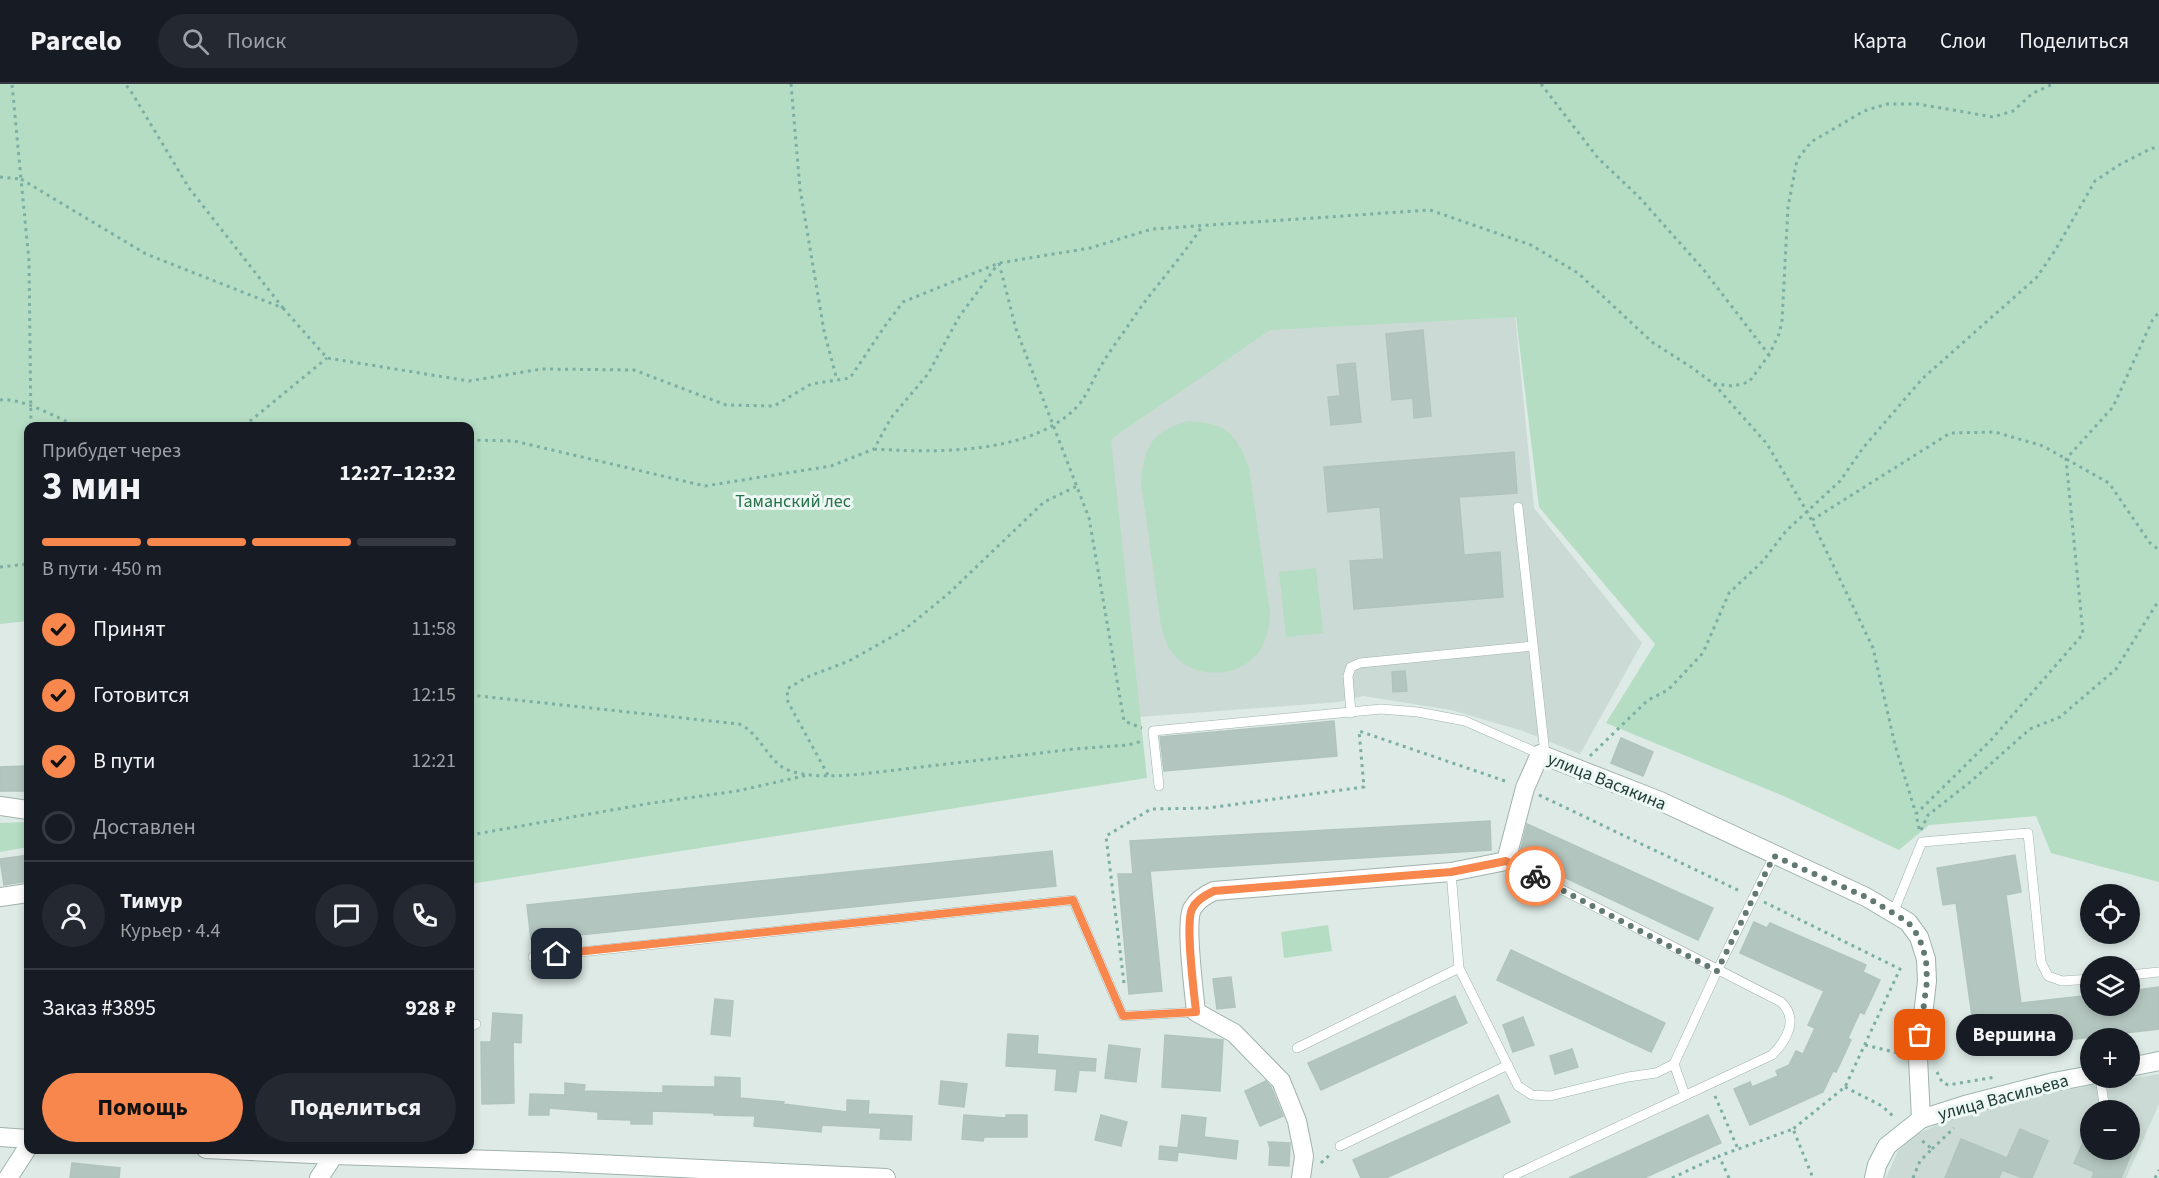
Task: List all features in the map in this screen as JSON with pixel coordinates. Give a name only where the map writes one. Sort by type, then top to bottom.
[{"type":"street","name":"улица Васякина","points":[[1506,861],[1525,788],[1543,754],[1660,801],[1866,897],[1908,922],[1919,937],[1926,959],[1927,981],[1918,1058],[1921,1119]]},
{"type":"street","points":[[0,806],[24,809]]},
{"type":"street","points":[[1301,1178],[1304,1156],[1297,1121],[1281,1081],[1234,1033],[1196,1012],[1189,924],[1192,909],[1201,897],[1214,891],[1451,872],[1506,861]]},
{"type":"street","points":[[0,897],[24,894]]},
{"type":"street","points":[[2140,1065],[2159,1061]]},
{"type":"street","name":"улица Васильева","points":[[1874,1178],[1877,1165],[1887,1146],[1921,1119],[1965,1105],[2080,1078]]},
{"type":"street","points":[[0,1137],[24,1139]]},
{"type":"street","points":[[8,1178],[24,1153]]},
{"type":"street","points":[[313,1154],[391,1154]]},
{"type":"street","points":[[454,1154],[555,1170],[886,1178]]},
{"type":"street","points":[[319,1178],[334,1155]]},
{"type":"lane","points":[[1159,786],[1153,735],[1382,709],[1418,711],[1465,721],[1543,754],[1518,507]]},
{"type":"lane","points":[[1351,713],[1348,676],[1351,667],[1360,663],[1533,646]]},
{"type":"lane","points":[[1893,913],[1922,842],[2028,833],[2041,962],[2048,976],[2062,981],[2080,980]]},
{"type":"lane","points":[[1451,872],[1459,968],[1518,1086],[1532,1095],[1550,1096],[1628,1077],[1656,1073],[1674,1064],[1774,856]]},
{"type":"lane","points":[[1506,861],[1781,1002],[1788,1009],[1790,1019],[1785,1043],[1772,1055],[1508,1178]]},
{"type":"lane","points":[[533,957],[1073,900],[1123,1016],[1196,1012]]},
{"type":"lane","points":[[1297,1048],[1459,968]]},
{"type":"lane","points":[[2140,974],[2159,972]]},
{"type":"lane","points":[[1674,1064],[1685,1095]]},
{"type":"lane","points":[[1340,1146],[1508,1065]]},
{"type":"path","points":[[12,84],[29,261],[31,422]]},
{"type":"path","points":[[124,84],[129,88],[189,188],[283,308],[327,358],[469,381],[542,369],[633,370],[726,405],[774,406],[811,384],[850,378],[903,302],[999,263],[1090,248],[1152,229],[1430,210],[1531,245],[1578,273],[1652,342],[1714,384],[1767,444],[1812,520],[1874,648],[1895,745],[1920,831],[1928,815],[1969,783],[2030,729],[2060,717],[2116,669],[2159,600]]},
{"type":"path","points":[[791,84],[802,200],[824,330],[837,380]]},
{"type":"path","points":[[1541,84],[1598,158],[1639,197],[1703,269],[1769,355]]},
{"type":"path","points":[[1714,384],[1733,386],[1749,382],[1769,355],[1779,334],[1782,321],[1788,207],[1797,160],[1810,142],[1864,111],[1887,104],[1918,104],[1994,117],[2013,111],[2033,93],[2053,84]]},
{"type":"path","points":[[1578,769],[1648,700],[1668,690],[1703,652],[1729,593],[1763,561],[1786,531],[1840,481],[1863,448],[1922,379],[2037,277],[2096,181],[2119,165],[2152,148],[2159,149]]},
{"type":"path","points":[[0,177],[21,178],[146,254],[283,308]]},
{"type":"path","points":[[474,440],[514,441],[705,486],[831,466],[874,449],[908,451],[974,448],[1025,438],[1054,426],[1070,414],[1082,400],[1101,365],[1152,290],[1172,270],[1203,225]]},
{"type":"path","points":[[999,263],[1016,329],[1089,518],[1124,721],[1153,735]]},
{"type":"path","points":[[874,449],[891,418],[928,375],[959,317],[999,263]]},
{"type":"path","points":[[1916,814],[1991,740],[2082,634],[2066,459],[2113,407],[2152,321],[2159,312]]},
{"type":"path","points":[[248,422],[327,358]]},
{"type":"path","points":[[0,400],[31,406],[68,422]]},
{"type":"path","points":[[1812,520],[1950,433],[1995,432],[2043,446],[2109,483],[2150,543],[2159,550]]},
{"type":"path","points":[[828,775],[788,702],[787,689],[807,677],[849,661],[904,630],[948,594],[1044,502],[1077,486]]},
{"type":"path","points":[[0,567],[24,564]]},
{"type":"path","points":[[474,695],[739,724],[751,732],[782,767],[828,775],[862,774],[1074,749],[1128,745],[1153,735]]},
{"type":"path","points":[[474,834],[652,802],[738,791],[812,774]]},
{"type":"path","points":[[1865,1045],[1933,1060],[1937,1063],[1939,1077],[1948,1085],[2003,1076]]},
{"type":"path","points":[[1710,1084],[1738,1149]]},
{"type":"path","points":[[1672,1178],[1719,1156],[1793,1129],[1814,1178]]},
{"type":"path","points":[[1719,1156],[1729,1178]]},
{"type":"path","points":[[2155,1178],[2159,1170]]},
{"type":"shaded area","points":[[1515,314],[1534,508],[1642,643],[1580,754],[1523,731],[1451,710],[1363,696],[1339,702],[1138,717],[1108,438],[1269,327]]},
{"type":"shaded area","points":[[2159,1074],[2159,1104],[2140,1147],[2140,1100],[2080,1100],[2080,1160],[2134,1160],[2126,1178],[1886,1178],[1898,1151],[1917,1134],[1953,1118],[2032,1096],[2080,1088],[2140,1088],[2140,1077]]},
{"type":"green space","name":"Таманский лес","points":[[0,84],[2159,84],[2159,882],[2051,853],[2036,816],[1929,825],[1899,850],[1786,797],[1606,723],[1655,644],[1539,507],[1516,317],[1270,330],[1111,439],[1147,778],[474,883],[474,422],[24,422],[24,621],[0,624]]},
{"type":"green space","points":[[1188,421],[1211,424],[1220,428],[1228,432],[1240,446],[1249,468],[1270,613],[1264,644],[1258,653],[1236,669],[1223,672],[1197,670],[1185,664],[1175,656],[1167,644],[1161,626],[1141,482],[1142,469],[1152,441],[1166,430]]},
{"type":"green space","points":[[1316,568],[1323,633],[1286,637],[1279,572]]},
{"type":"green space","points":[[24,822],[24,848],[0,852],[0,823]]},
{"type":"green space","points":[[1328,925],[1332,951],[1284,958],[1281,932]]},
{"type":"building","points":[[1423,330],[1431,416],[1414,418],[1413,398],[1392,400],[1386,334]]},
{"type":"building","points":[[1355,363],[1361,422],[1331,425],[1328,397],[1340,396],[1337,365]]},
{"type":"building","points":[[1514,452],[1517,493],[1459,497],[1464,555],[1500,552],[1503,597],[1354,609],[1350,561],[1384,559],[1380,507],[1328,512],[1324,467]]},
{"type":"building","points":[[1405,671],[1407,691],[1393,692],[1392,672]]},
{"type":"building","points":[[1334,721],[1337,756],[1164,771],[1160,737]]},
{"type":"building","points":[[1621,738],[1653,752],[1643,776],[1611,763]]},
{"type":"building","points":[[24,766],[24,791],[0,791],[0,767]]},
{"type":"building","points":[[1490,821],[1491,850],[1150,871],[1162,991],[1129,994],[1118,874],[1133,874],[1130,841]]},
{"type":"building","points":[[1527,824],[1713,908],[1698,940],[1519,856]]},
{"type":"building","points":[[1052,851],[1056,886],[531,940],[527,905]]},
{"type":"building","points":[[2015,855],[2021,892],[2006,895],[2021,1003],[2080,996],[2080,1016],[2140,1016],[2140,990],[2159,987],[2159,1029],[2140,1031],[2140,1028],[2080,1028],[2080,1039],[1977,1051],[1956,903],[1943,905],[1937,868]]},
{"type":"building","points":[[24,856],[24,882],[4,885],[0,859]]},
{"type":"building","points":[[1754,922],[1767,928],[1770,923],[1866,965],[1863,972],[1880,980],[1864,1014],[1860,1012],[1848,1038],[1851,1040],[1836,1072],[1833,1071],[1823,1092],[1750,1125],[1734,1089],[1750,1082],[1752,1087],[1778,1076],[1776,1071],[1789,1065],[1796,1051],[1803,1054],[1815,1028],[1808,1025],[1824,991],[1740,953]]},
{"type":"building","points":[[1511,950],[1665,1023],[1651,1052],[1497,980]]},
{"type":"building","points":[[1231,977],[1235,1007],[1217,1009],[1213,979]]},
{"type":"building","points":[[1455,996],[1467,1023],[1321,1090],[1308,1063]]},
{"type":"building","points":[[715,999],[733,1001],[730,1036],[711,1034]]},
{"type":"building","points":[[493,1013],[522,1015],[521,1043],[513,1042],[514,1103],[482,1104],[481,1042],[491,1042]]},
{"type":"building","points":[[1523,1017],[1534,1045],[1513,1052],[1503,1025]]},
{"type":"building","points":[[1008,1034],[1038,1036],[1037,1054],[1096,1059],[1095,1071],[1079,1070],[1076,1092],[1055,1090],[1057,1069],[1006,1066]]},
{"type":"building","points":[[1165,1035],[1223,1040],[1220,1091],[1162,1087]]},
{"type":"building","points":[[1109,1045],[1140,1049],[1136,1082],[1105,1078]]},
{"type":"building","points":[[1572,1049],[1578,1067],[1555,1074],[1550,1056]]},
{"type":"building","points":[[715,1077],[740,1078],[740,1098],[847,1112],[847,1100],[869,1101],[868,1114],[912,1116],[911,1140],[880,1139],[881,1128],[822,1125],[821,1132],[754,1126],[755,1116],[714,1115],[714,1113],[652,1111],[652,1124],[631,1124],[631,1120],[598,1119],[598,1112],[549,1108],[549,1115],[529,1115],[530,1094],[565,1095],[565,1083],[585,1085],[584,1091],[663,1093],[663,1086],[715,1087]]},
{"type":"building","points":[[941,1081],[967,1084],[964,1107],[939,1104]]},
{"type":"building","points":[[1266,1081],[1271,1087],[1283,1116],[1260,1126],[1245,1091]]},
{"type":"building","points":[[1498,1095],[1510,1122],[1386,1178],[1361,1178],[1353,1160]]},
{"type":"building","points":[[964,1115],[1006,1118],[1006,1115],[1027,1115],[1027,1137],[984,1137],[983,1141],[962,1139]]},
{"type":"building","points":[[1101,1115],[1127,1122],[1121,1146],[1095,1140]]},
{"type":"building","points":[[1182,1115],[1206,1118],[1204,1137],[1238,1141],[1236,1159],[1178,1152],[1177,1161],[1159,1159],[1160,1146],[1178,1148]]},
{"type":"building","points":[[1708,1115],[1721,1143],[1644,1178],[1569,1178]]},
{"type":"building","points":[[2020,1129],[2048,1141],[2032,1178],[2023,1178],[2002,1170],[1999,1178],[1945,1178],[1961,1139],[2007,1158]]},
{"type":"building","points":[[1268,1142],[1290,1143],[1289,1166],[1269,1165]]},
{"type":"building","points":[[2080,1149],[2080,1160],[2128,1160],[2121,1178],[2092,1178],[2094,1172],[2074,1163]]},
{"type":"building","points":[[72,1163],[120,1168],[119,1178],[70,1178]]},
{"type":"way so far","points":[[1535,876],[1717,971],[1774,856],[1866,897],[1908,922],[1919,937],[1926,959],[1927,981],[1920,1035]]},
{"type":"place","name":"Вершина","points":[[1920,1035]]},
{"type":"route","points":[[557,954],[1073,900],[1123,1016],[1196,1012],[1189,924],[1192,909],[1201,897],[1214,891],[1451,872],[1506,861],[1535,876]]}]
